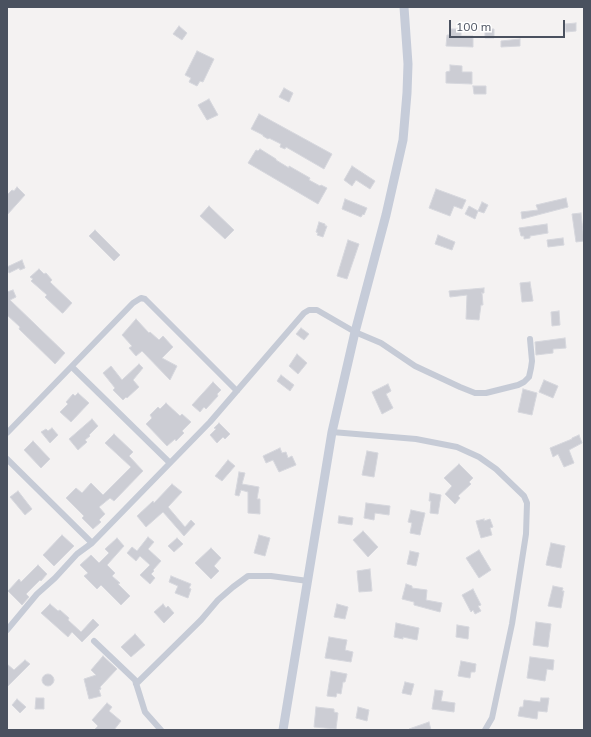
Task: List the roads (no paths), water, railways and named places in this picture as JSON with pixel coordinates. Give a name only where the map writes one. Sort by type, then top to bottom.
[{"type":"street","points":[[283,730],[332,432],[355,332],[386,215],[403,140],[408,64],[404,7]]},
{"type":"street","points":[[7,433],[133,303],[141,298],[145,299],[237,391]]},
{"type":"street","points":[[7,630],[37,594],[55,578],[77,554],[92,543],[210,422],[297,320],[306,312],[317,310],[355,332],[380,343],[415,366],[475,393],[486,393],[518,385],[524,382],[529,377],[532,361],[530,339]]},
{"type":"street","points":[[72,367],[170,463]]},
{"type":"street","points":[[332,432],[416,439],[457,447],[479,457],[496,469],[524,496],[527,503],[526,534],[512,624],[492,718],[485,730]]},
{"type":"street","points":[[7,459],[92,543]]},
{"type":"street","points":[[136,684],[201,620],[218,600],[248,576],[270,576],[308,581]]},
{"type":"street","points":[[94,641],[135,680],[145,712],[162,730]]}]
